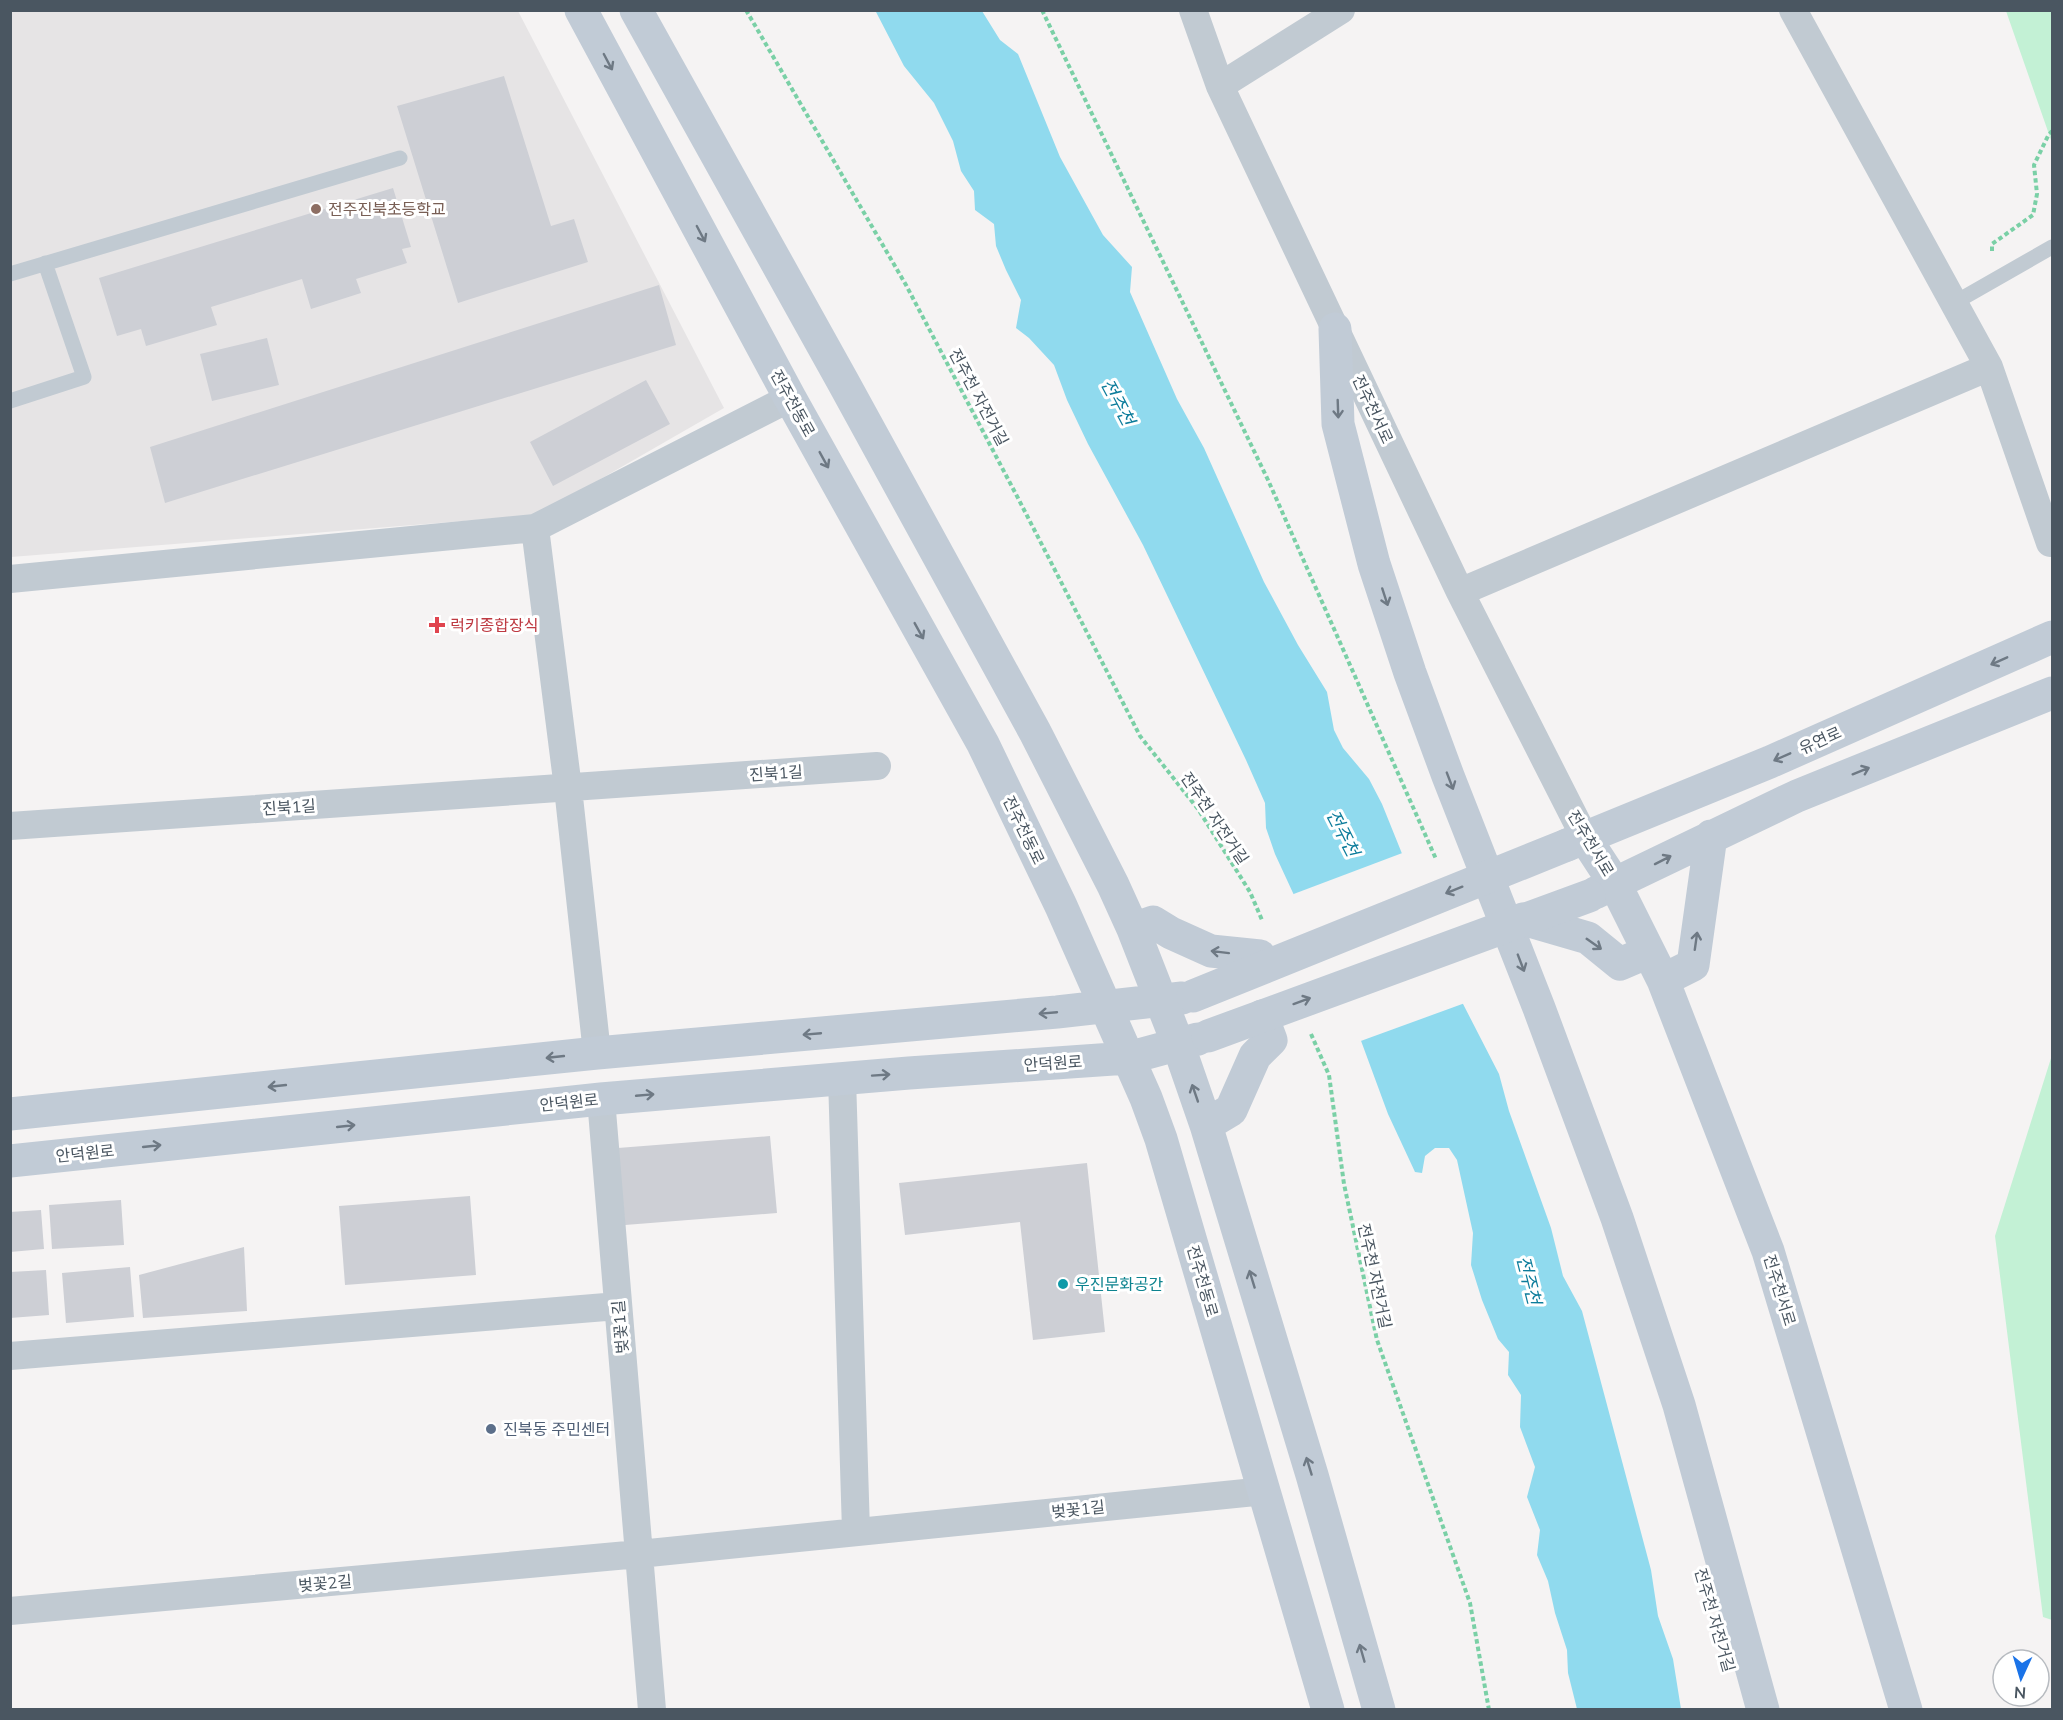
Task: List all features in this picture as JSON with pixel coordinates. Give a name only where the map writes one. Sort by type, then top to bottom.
[{"type":"street","name":"전주천동로","points":[[581,10],[790,398],[982,744],[1061,906],[1128,1058],[1161,1139],[1328,1710]]},
{"type":"street","points":[[636,10],[1035,732],[1113,885],[1161,1001],[1193,1040],[1218,1118],[1312,1475],[1378,1710]]},
{"type":"street","name":"전주천서로","points":[[1193,10],[1220,86],[1576,841],[1634,958],[1662,981],[1768,1251],[1906,1710]]},
{"type":"street","points":[[1220,86],[1341,10]]},
{"type":"street","points":[[1793,10],[1989,367],[2050,543]]},
{"type":"street","points":[[1335,329],[1338,424],[1374,564],[1410,673],[1448,776],[1539,1008],[1617,1218],[1679,1405],[1763,1710]]},
{"type":"street","points":[[1460,592],[1989,367]]},
{"type":"street","points":[[10,579],[535,528],[790,398]]},
{"type":"street","points":[[535,528],[568,788],[597,1053]]},
{"type":"street","name":"유연로","points":[[1106,1008],[1193,996],[1770,762],[2052,637]]},
{"type":"street","points":[[1602,890],[1797,796],[2052,693]]},
{"type":"street","name":"진북1길","points":[[10,826],[877,766]]},
{"type":"street","points":[[1662,981],[1693,965],[1711,836]]},
{"type":"street","name":"안덕원로","points":[[10,1161],[601,1099],[842,1078],[1128,1058],[1193,1040],[1262,1016],[1602,890]]},
{"type":"street","points":[[1523,919],[1588,938],[1634,958]]},
{"type":"street","points":[[1133,929],[1153,922],[1211,951],[1260,956],[1263,967]]},
{"type":"street","points":[[10,1114],[597,1053],[1106,1008]]},
{"type":"street","points":[[1218,1118],[1255,1056],[1271,1040],[1262,1016]]},
{"type":"street","points":[[842,1078],[856,1531]]},
{"type":"street","name":"벚꽃1길","points":[[601,1099],[652,1710]]},
{"type":"street","points":[[10,1356],[618,1306]]},
{"type":"street","name":"벚꽃1길","points":[[639,1554],[1265,1491]]},
{"type":"street","name":"벚꽃2길","points":[[10,1611],[639,1554]]},
{"type":"lane","points":[[10,273],[400,158]]},
{"type":"lane","points":[[1954,303],[1994,278],[2052,247]]},
{"type":"lane","points":[[10,401],[84,377],[45,263]]},
{"type":"path","name":"전주천 자전거길","points":[[746,10],[906,285],[1140,736],[1198,810],[1250,892],[1264,924]]},
{"type":"path","points":[[1042,10],[1268,480],[1437,862]]},
{"type":"path","points":[[1994,278],[1992,244],[2033,215],[2037,194],[2034,165],[2052,131]]},
{"type":"path","name":"전주천 자전거길","points":[[1310,1032],[1329,1075],[1344,1184],[1377,1340],[1470,1603],[1489,1710]]},
{"type":"shaded area","name":"전주진북초등학교","points":[[11,11],[518,11],[724,408],[538,515],[11,557]]},
{"type":"green space","points":[[2006,11],[2052,11],[2052,143]]},
{"type":"green space","points":[[2052,1055],[2052,1620],[2043,1617],[1995,1236]]},
{"type":"water","name":"전주천","points":[[875,10],[982,11],[1000,40],[1018,54],[1060,157],[1103,235],[1132,267],[1130,292],[1177,399],[1204,448],[1264,582],[1298,645],[1327,692],[1334,730],[1343,748],[1369,779],[1382,804],[1461,1000],[1499,1074],[1509,1111],[1551,1228],[1563,1276],[1582,1311],[1651,1570],[1658,1616],[1673,1659],[1681,1709],[1577,1709],[1568,1673],[1567,1650],[1548,1581],[1537,1555],[1540,1530],[1527,1497],[1535,1467],[1520,1427],[1521,1395],[1508,1375],[1509,1352],[1498,1339],[1471,1265],[1473,1233],[1457,1160],[1449,1148],[1435,1148],[1425,1156],[1422,1173],[1415,1172],[1388,1114],[1360,1038],[1275,854],[1266,828],[1265,803],[1246,760],[1143,545],[1088,444],[1067,400],[1054,365],[1029,338],[1016,328],[1021,300],[996,246],[994,224],[975,210],[974,191],[961,171],[953,141],[934,103],[904,66]]},
{"type":"pier","points":[[1405,852],[1465,1003],[1358,1042],[1291,895]]},
{"type":"building","points":[[504,76],[551,226],[574,219],[588,262],[458,303],[397,106]]},
{"type":"building","points":[[393,188],[411,247],[402,249],[407,263],[356,279],[361,293],[311,309],[302,279],[211,307],[217,325],[146,346],[141,329],[117,336],[99,278]]},
{"type":"building","points":[[659,285],[676,345],[165,503],[150,447]]},
{"type":"building","points":[[267,338],[279,385],[212,401],[200,354]]},
{"type":"building","points":[[646,380],[670,424],[553,486],[530,442]]},
{"type":"building","points":[[770,1136],[777,1213],[625,1225],[618,1148]]},
{"type":"building","name":"우진문화공간","points":[[1087,1163],[1105,1332],[1033,1340],[1020,1222],[905,1235],[899,1183]]},
{"type":"building","points":[[470,1196],[476,1275],[345,1285],[339,1206]]},
{"type":"building","points":[[121,1200],[124,1245],[52,1249],[49,1205]]},
{"type":"building","points":[[41,1210],[44,1249],[10,1252],[10,1212]]},
{"type":"building","points":[[244,1247],[247,1311],[143,1318],[139,1275]]},
{"type":"building","points":[[130,1267],[134,1317],[66,1323],[62,1273]]},
{"type":"building","points":[[46,1270],[49,1315],[10,1318],[10,1272]]},
{"type":"place","name":"전주진북초등학교","points":[[316,209]]},
{"type":"place","name":"럭키종합장식","points":[[437,625]]},
{"type":"place","name":"우진문화공간","points":[[1063,1284]]},
{"type":"place","name":"진북동 주민센터","points":[[491,1429]]}]
